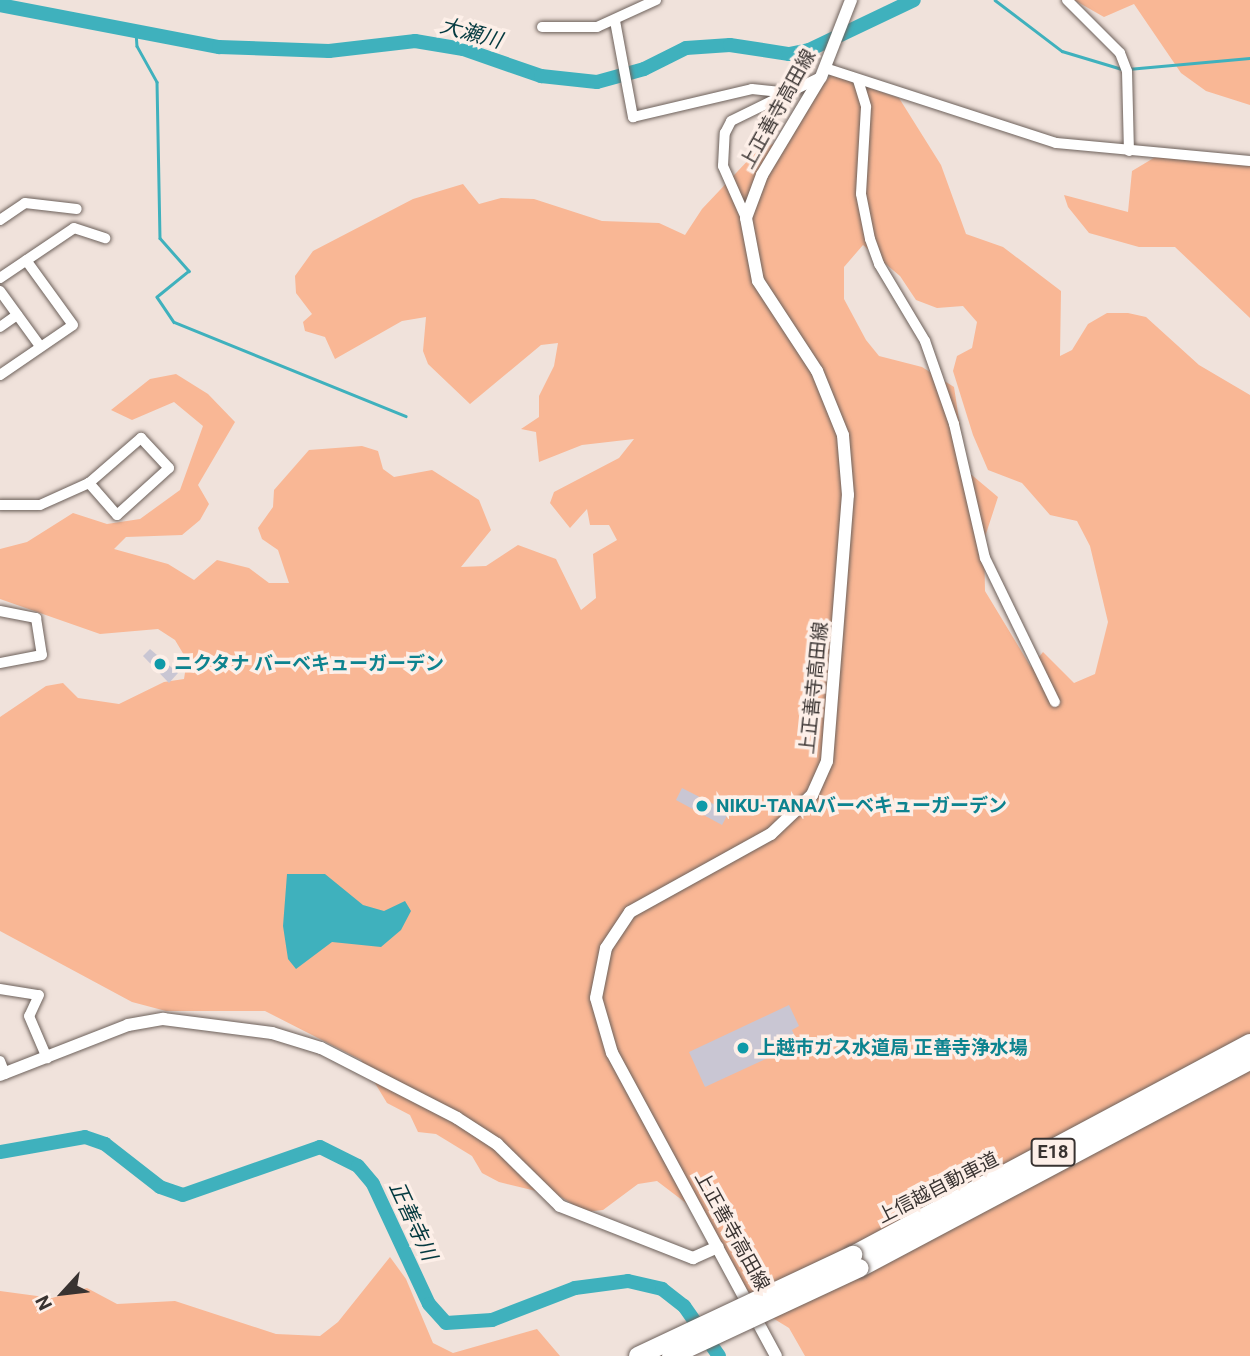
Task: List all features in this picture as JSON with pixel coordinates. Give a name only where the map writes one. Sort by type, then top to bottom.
[{"type":"highway","name":"上信越自動車道","points":[[638,1356],[856,1261],[1250,1043]]},
{"type":"highway","name":"上信越自動車道","points":[[671,1356],[1250,1060]]},
{"type":"main road","name":"上正善寺高田線","points":[[776,1356],[612,1053],[596,998],[606,948],[630,912],[771,834],[812,795],[827,761],[848,495],[843,435],[823,381],[758,281],[746,218],[762,175],[823,72],[848,6]]},
{"type":"main road","points":[[2,1070],[47,1058],[128,1025],[163,1019],[272,1033],[321,1048],[457,1118],[496,1144],[560,1206],[693,1258],[718,1247]]},
{"type":"street","points":[[542,27],[597,27],[656,0]]},
{"type":"street","points":[[1067,0],[1112,44],[1128,71],[1129,151]]},
{"type":"street","points":[[615,21],[633,117],[752,89],[783,92]]},
{"type":"street","points":[[746,218],[723,166],[725,133],[731,121],[823,72],[858,80],[1056,143],[1250,161]]},
{"type":"street","points":[[858,80],[866,107],[861,194],[870,239],[879,264],[925,341],[954,424],[985,558],[1055,702]]},
{"type":"street","points":[[0,220],[25,203],[77,209]]},
{"type":"street","points":[[0,278],[75,228],[105,239]]},
{"type":"street","points":[[0,375],[73,324],[26,260]]},
{"type":"street","points":[[0,291],[40,346]]},
{"type":"street","points":[[0,327],[18,315]]},
{"type":"street","points":[[0,505],[40,505],[89,483],[141,438],[169,468],[117,515],[89,483]]},
{"type":"street","points":[[0,611],[36,618],[42,655],[0,663]]},
{"type":"street","points":[[0,989],[39,995],[29,1016],[47,1058]]},
{"type":"shaded area","points":[[1074,0],[1250,0],[1250,105],[1206,91],[1181,73],[1134,4],[1104,17]]},
{"type":"shaded area","points":[[831,75],[899,98],[941,165],[966,234],[1003,247],[1061,291],[1060,356],[1072,350],[1088,324],[1107,313],[1128,313],[1146,317],[1199,365],[1250,395],[1250,1356],[805,1356],[789,1328],[761,1311],[695,1210],[657,1181],[638,1184],[603,1210],[585,1212],[561,1197],[499,1182],[482,1173],[472,1156],[436,1134],[418,1132],[410,1115],[387,1103],[361,1060],[265,1011],[166,1011],[132,1002],[0,931],[0,717],[46,686],[63,683],[78,698],[119,704],[164,682],[184,679],[187,660],[175,640],[158,629],[100,634],[0,599],[0,549],[27,542],[73,513],[107,524],[140,519],[180,490],[203,426],[174,402],[132,420],[111,410],[150,379],[176,374],[208,394],[235,422],[198,485],[209,504],[200,520],[182,535],[126,537],[114,549],[168,564],[194,580],[217,560],[249,568],[269,583],[289,583],[278,550],[262,539],[258,528],[273,507],[274,490],[309,450],[362,446],[378,451],[383,469],[394,477],[432,470],[479,500],[491,530],[461,567],[486,566],[518,545],[556,559],[581,610],[596,598],[593,554],[617,540],[609,525],[590,525],[587,509],[570,528],[550,503],[554,492],[619,458],[634,439],[582,445],[539,462],[536,432],[521,429],[539,417],[539,396],[554,366],[558,343],[541,345],[470,404],[428,364],[423,351],[426,317],[402,321],[335,359],[325,337],[305,331],[303,322],[312,314],[296,293],[295,276],[313,251],[413,199],[463,184],[479,204],[501,198],[534,199],[602,221],[659,223],[685,235],[702,209],[754,154],[776,142]],"holes":[[[863,245],[900,276],[916,300],[937,308],[963,306],[977,322],[972,348],[957,356],[953,371],[973,435],[988,470],[1022,483],[1050,515],[1077,521],[1090,546],[1108,622],[1095,674],[1074,683],[1043,652],[1031,667],[985,591],[984,540],[998,497],[967,471],[954,387],[922,367],[879,356],[866,340],[844,299],[844,267]]]},
{"type":"shaded area","points":[[1157,156],[1250,166],[1250,318],[1175,247],[1139,247],[1089,233],[1068,207],[1064,195],[1128,212],[1132,171]]},
{"type":"shaded area","points":[[390,1257],[406,1279],[433,1343],[453,1353],[537,1329],[560,1356],[0,1356],[0,1291],[52,1298],[87,1288],[117,1304],[175,1301],[276,1334],[320,1336],[338,1322]]},
{"type":"water","points":[[287,874],[325,874],[363,905],[384,911],[405,901],[411,911],[401,930],[381,947],[332,942],[296,969],[288,959],[283,926]]},
{"type":"building","name":"ニクタナ バーベキューガーデン","points":[[150,649],[178,673],[169,683],[143,656]]},
{"type":"building","name":"NIKU-TANAバーベキューガーデン","points":[[682,788],[729,812],[722,825],[676,800]]},
{"type":"building","name":"上越市ガス水道局 正善寺浄水場","points":[[789,1005],[799,1026],[792,1030],[798,1044],[705,1087],[689,1052]]},
{"type":"waterway","name":"大瀬川","points":[[0,5],[219,47],[329,51],[415,41],[463,49],[541,76],[597,82],[644,69],[686,48],[730,45],[789,54],[809,50],[914,0]]},
{"type":"waterway","points":[[995,0],[1062,51],[1122,69]]},
{"type":"waterway","points":[[136,32],[137,46],[157,82],[160,238],[189,271],[157,297],[174,322],[406,416]]},
{"type":"waterway","points":[[1128,69],[1250,58]]},
{"type":"waterway","name":"正善寺川","points":[[0,1152],[85,1137],[105,1144],[160,1187],[183,1195],[320,1147],[358,1166],[373,1184],[429,1304],[446,1323],[492,1320],[575,1288],[628,1281],[662,1289],[684,1306],[719,1356]]},
{"type":"place","name":"ニクタナ バーベキューガーデン","points":[[160,664]]},
{"type":"place","name":"NIKU-TANAバーベキューガーデン","points":[[702,806]]},
{"type":"place","name":"上越市ガス水道局 正善寺浄水場","points":[[743,1048]]}]
